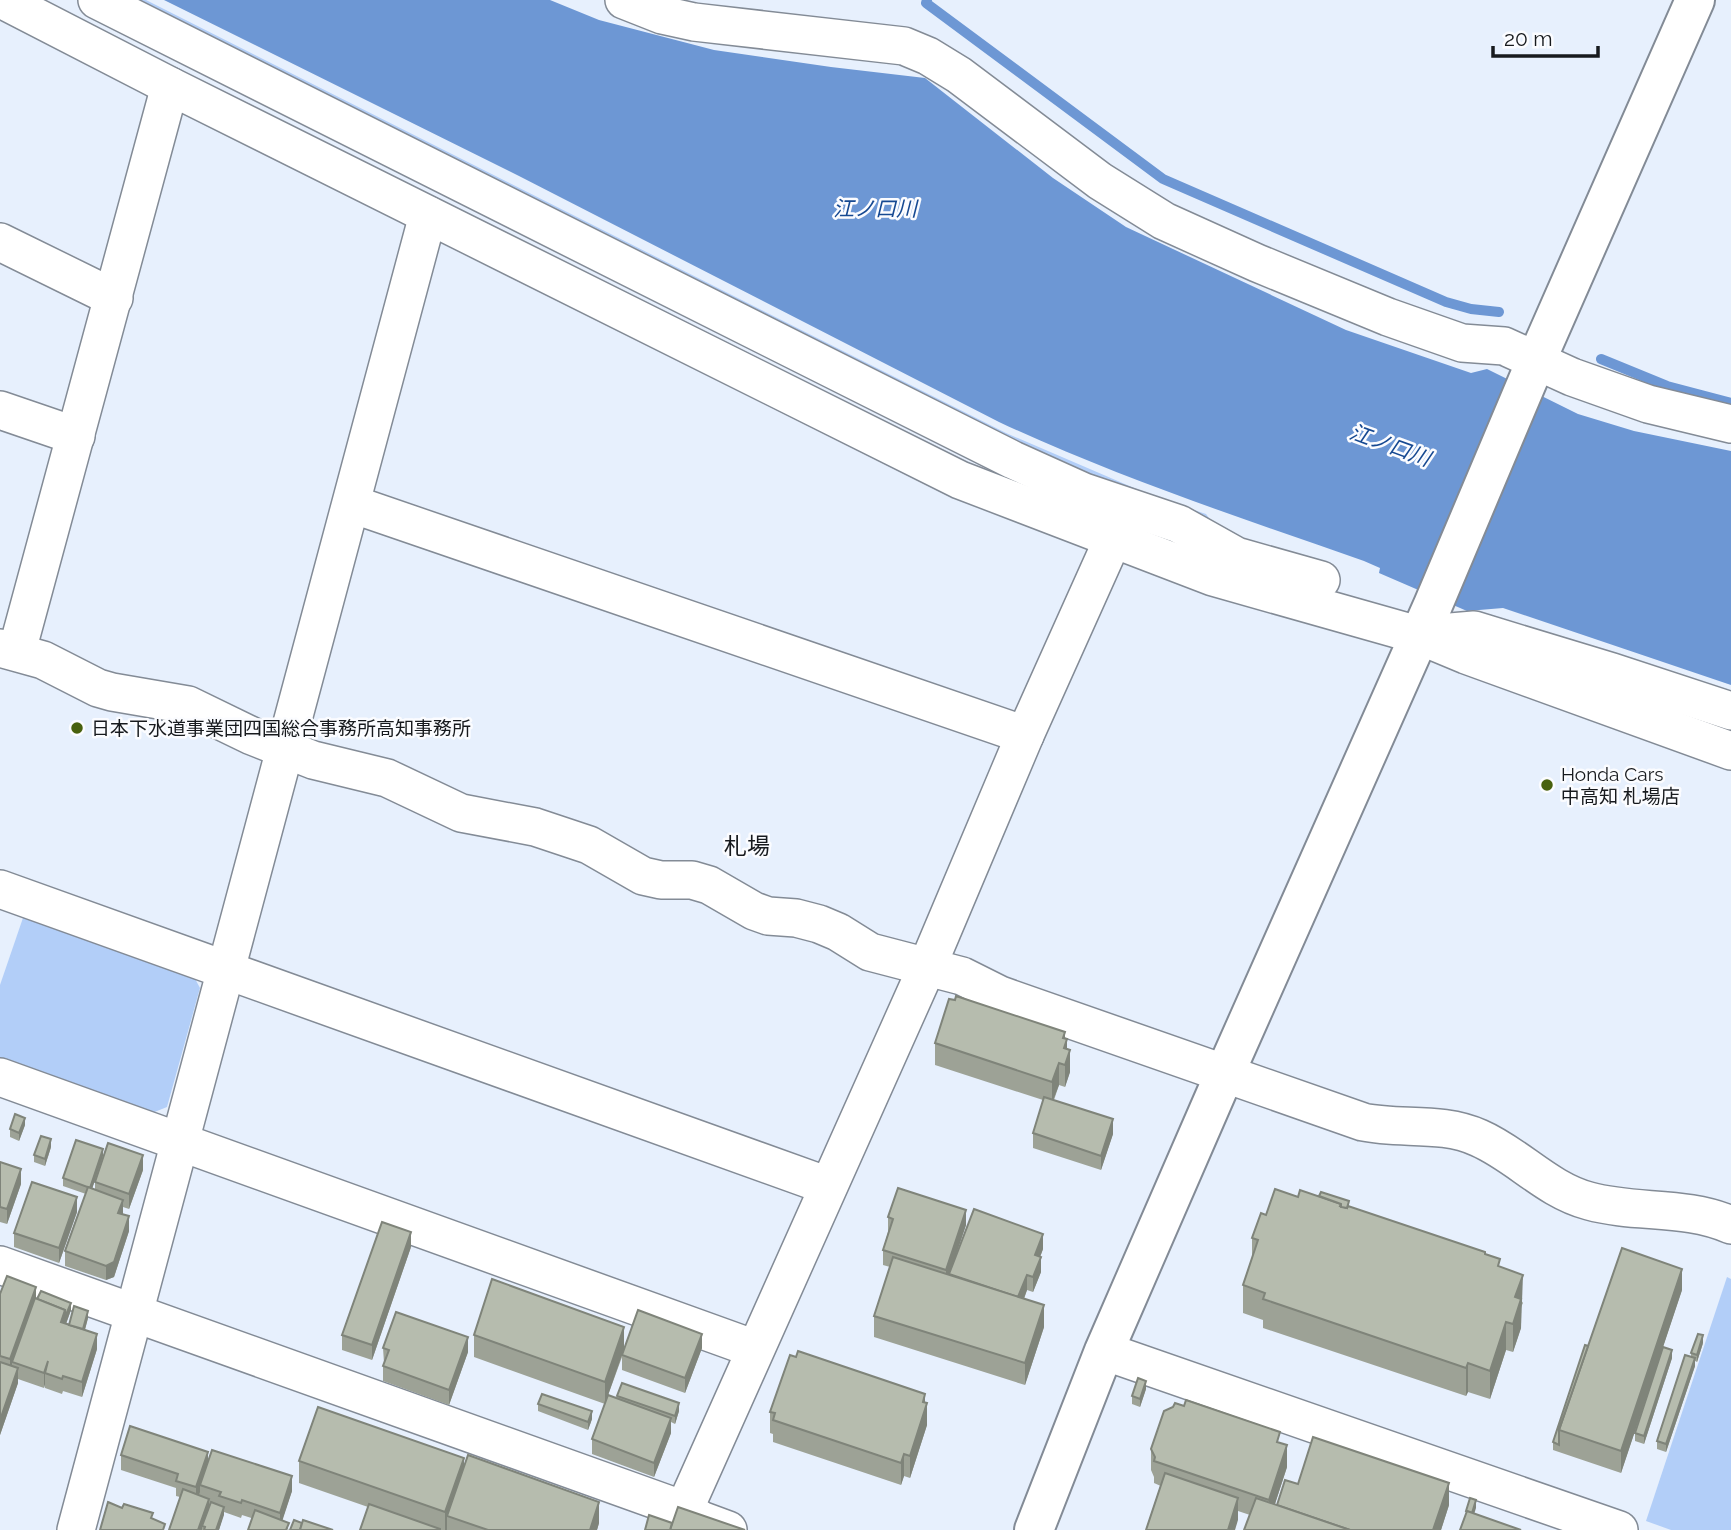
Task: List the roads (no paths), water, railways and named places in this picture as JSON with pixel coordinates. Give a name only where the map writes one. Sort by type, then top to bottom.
[{"type":"street","points":[[4,0],[170,86],[960,480],[1213,577],[1474,630],[1612,671],[1731,711]]},
{"type":"street","points":[[97,0],[993,450],[1084,492],[1179,524],[1236,556],[1377,595],[1426,620],[1466,655],[1731,751]]},
{"type":"street","points":[[624,0],[663,15],[694,22],[904,46],[959,75],[1100,181],[1164,221],[1388,317],[1462,343],[1504,346],[1532,371],[1572,377],[1648,404],[1731,424]]},
{"type":"street","points":[[1034,1530],[1104,1351],[1695,0]]},
{"type":"street","points":[[170,86],[76,436],[8,650],[43,660],[98,688],[126,696],[171,701],[203,711],[286,750],[327,764],[387,778],[461,813],[535,827],[589,845],[630,871],[643,876],[661,880],[692,880],[709,885],[754,911],[768,916],[796,918],[819,924],[838,932],[870,952],[962,976],[1000,995],[1363,1122],[1387,1127],[1435,1127],[1476,1136],[1495,1145],[1539,1177],[1571,1195],[1590,1201],[1695,1214],[1731,1225]]},
{"type":"street","points":[[76,1530],[428,215]]},
{"type":"street","points":[[0,242],[114,298]]},
{"type":"street","points":[[0,410],[76,436]]},
{"type":"street","points":[[352,503],[1026,734]]},
{"type":"street","points":[[684,1510],[927,967],[1026,734],[1114,539]]},
{"type":"street","points":[[0,889],[828,1186]]},
{"type":"street","points":[[0,1077],[755,1349]]},
{"type":"street","points":[[0,1265],[684,1510],[728,1530]]},
{"type":"street","points":[[1104,1351],[1619,1530]]},
{"type":"water","name":"江ノ口川","points":[[164,0],[550,0],[599,20],[714,50],[925,78],[1053,178],[1126,227],[1346,330],[1471,373],[1487,369],[1578,414],[1634,431],[1731,451],[1731,685],[1503,608],[1467,611],[1379,573],[1380,568],[1364,561],[1180,496],[1044,442],[999,422],[519,176]]},
{"type":"waterway","points":[[927,0],[926,3],[1163,179],[1446,302],[1471,309],[1499,312]]},
{"type":"waterway","points":[[1601,359],[1667,386],[1731,403]]},
{"type":"place","name":"日本下水道事業団四国総合事務所高知事務所","points":[[77,728]]},
{"type":"place","name":"Honda Cars 中高知 札場店","points":[[1547,785]]},
{"type":"district","name":"札場","points":[[747,845]]}]
